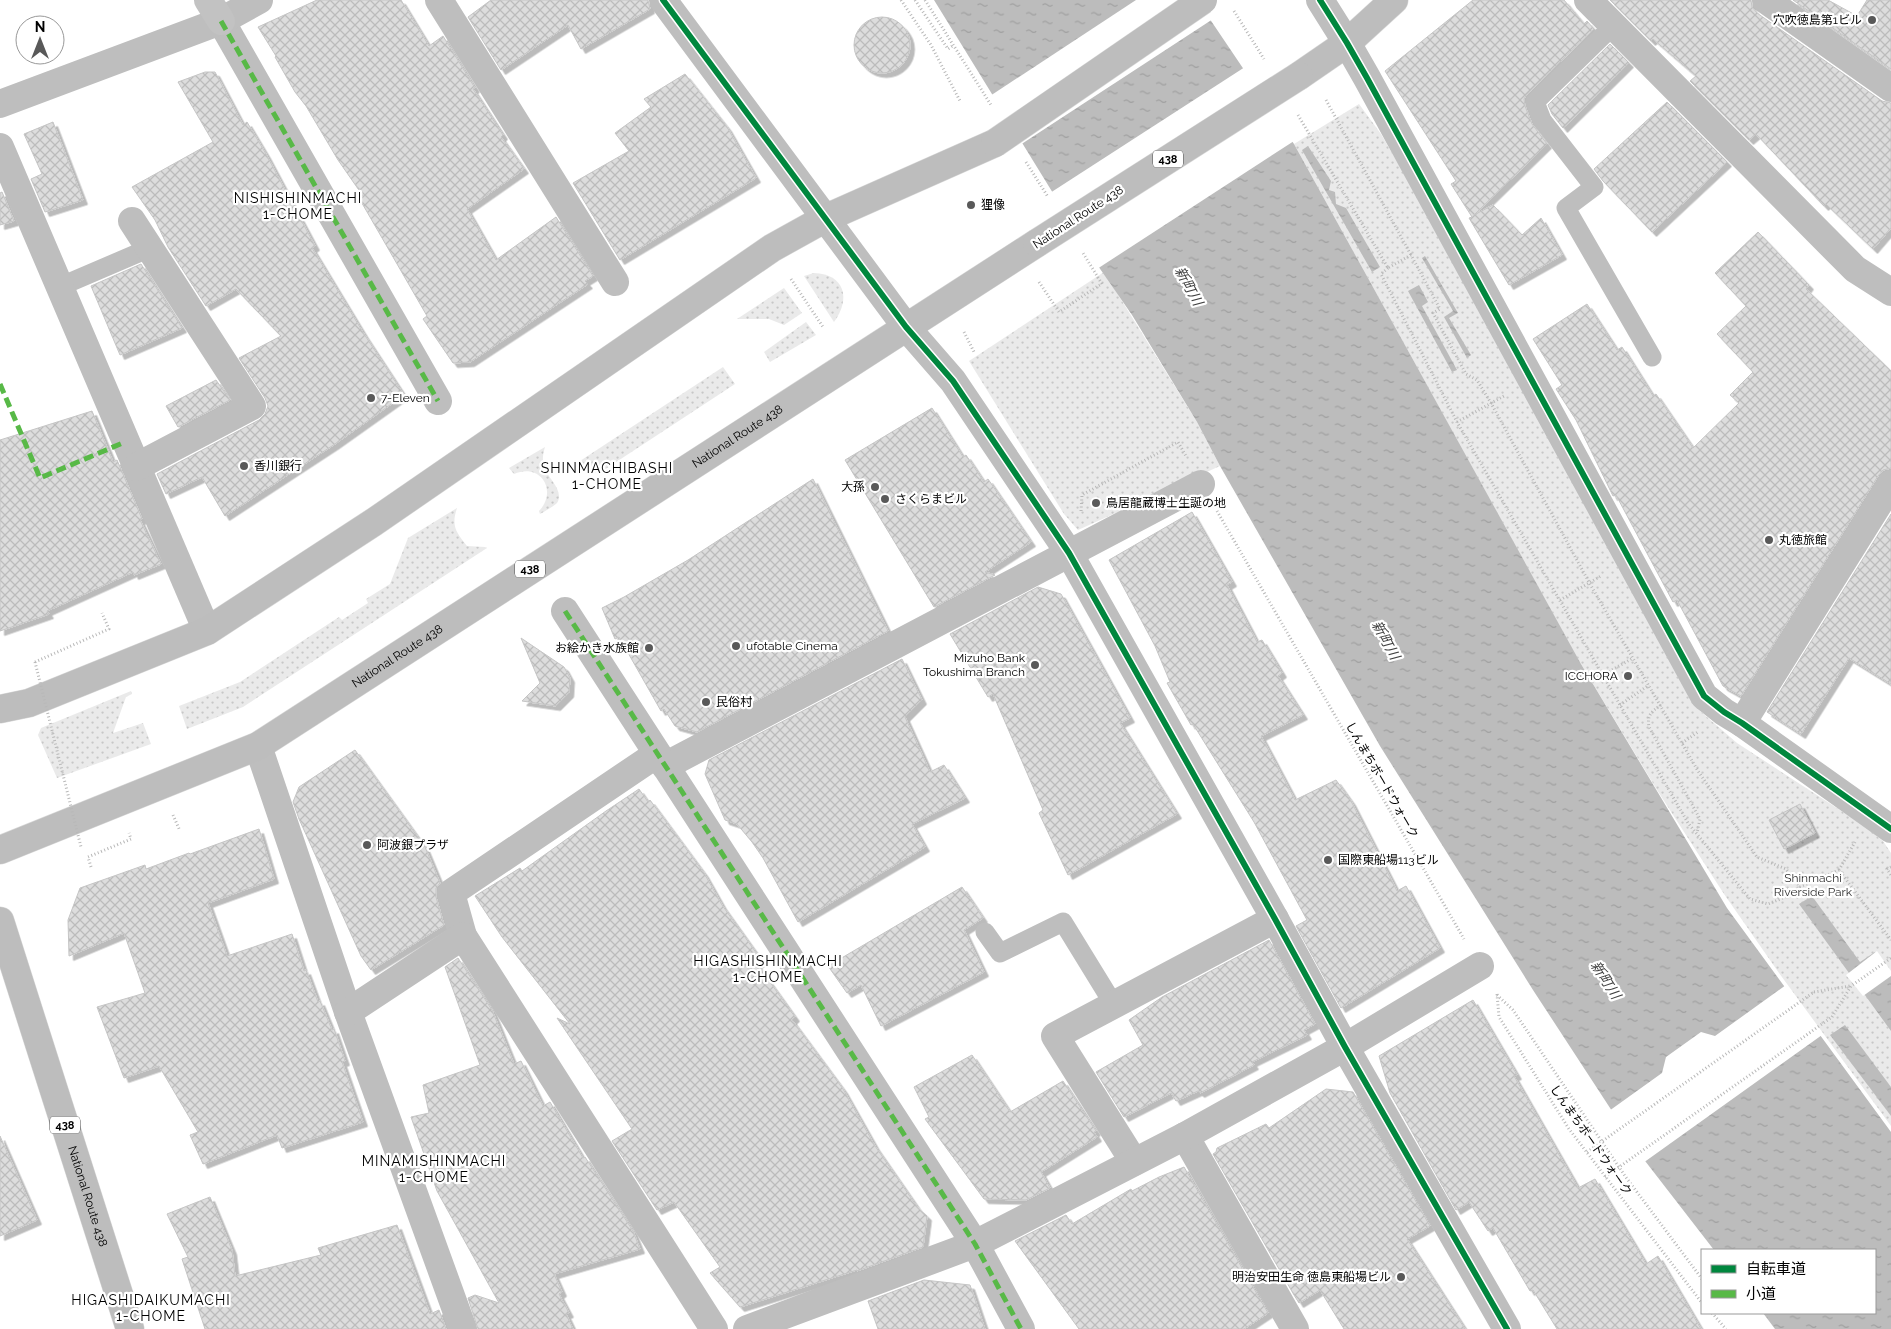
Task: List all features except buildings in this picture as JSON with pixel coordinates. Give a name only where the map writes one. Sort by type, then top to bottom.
[{"type":"highway","points":[[0,709],[30,702],[206,631],[374,522],[772,248],[826,218],[995,142],[1202,0]]},
{"type":"highway","name":"National Route 438","points":[[0,850],[258,746],[906,327],[1299,76],[1348,43],[1394,0]]},
{"type":"highway","name":"National Route 438","points":[[0,921],[130,1329]]},
{"type":"street","points":[[0,104],[215,11],[259,0]]},
{"type":"street","points":[[439,0],[615,282]]},
{"type":"street","points":[[663,0],[906,327],[953,381],[1069,553],[1345,1047],[1507,1329]]},
{"type":"street","points":[[1320,0],[1348,43],[1704,696],[1891,829]]},
{"type":"street","points":[[1766,0],[1891,88]]},
{"type":"street","points":[[1590,1],[1855,269],[1891,292]]},
{"type":"street","points":[[215,11],[438,401]]},
{"type":"street","points":[[0,148],[206,631]]},
{"type":"street","points":[[132,221],[252,406],[136,467]]},
{"type":"street","points":[[714,1329],[463,936],[451,893],[661,760],[1201,484]]},
{"type":"street","points":[[1742,723],[1891,484]]},
{"type":"street","points":[[565,611],[975,1244],[1020,1329]]},
{"type":"street","points":[[258,746],[348,1012],[463,1329]]},
{"type":"street","points":[[1134,1162],[1054,1036],[1275,919]]},
{"type":"street","points":[[348,1012],[463,936]]},
{"type":"street","points":[[747,1329],[975,1244],[1185,1136],[1345,1047],[1480,966]]},
{"type":"street","points":[[1185,1136],[1295,1329]]},
{"type":"lane","points":[[1613,26],[1535,102],[1542,120],[1594,187],[1566,208],[1652,357]]},
{"type":"lane","points":[[59,287],[150,248]]},
{"type":"lane","points":[[985,932],[1000,953],[1064,922],[1114,1005]]},
{"type":"path","points":[[901,0],[931,44],[960,101]]},
{"type":"path","points":[[915,0],[948,49],[954,45]]},
{"type":"path","points":[[1326,100],[1440,309],[1433,313],[1466,374],[1477,380],[1491,403],[1590,584],[1698,771],[1757,857],[1786,869],[1800,887]]},
{"type":"path","points":[[1316,144],[1388,268]]},
{"type":"path","points":[[1411,255],[1381,274],[1457,422],[1688,823],[1750,899],[1768,904],[1788,896],[1800,887],[1839,870],[1852,847]]},
{"type":"path","points":[[791,279],[823,327]]},
{"type":"path","points":[[1039,282],[1058,312],[1098,286]]},
{"type":"path","points":[[1457,422],[1500,398]]},
{"type":"path","points":[[1560,600],[1596,579]]},
{"type":"path","points":[[81,847],[35,662],[108,629],[102,614]]},
{"type":"path","points":[[1603,675],[1634,658]]},
{"type":"path","points":[[1620,705],[1649,685]]},
{"type":"path","points":[[1661,705],[1650,712],[1648,719],[1649,727],[1700,819],[1697,833]]},
{"type":"path","points":[[1682,743],[1687,740]]},
{"type":"path","points":[[91,867],[88,857],[126,841]]},
{"type":"path","points":[[1891,867],[1887,869],[1891,875]]},
{"type":"path","points":[[1839,870],[1891,940]]},
{"type":"path","points":[[1605,1177],[1832,1017],[1851,986],[1889,959]]},
{"type":"path","points":[[1587,1152],[1814,992],[1851,986]]},
{"type":"path","points":[[1497,994],[1513,1010],[1625,1176],[1701,1278]]},
{"type":"path","points":[[1713,1314],[1726,1329]]},
{"type":"path","points":[[1717,1314],[1719,1320]]},
{"type":"green space","name":"Shinmachi Riverside Park","points":[[1359,104],[1381,134],[1493,328],[1700,711],[1737,743],[1863,825],[1883,841],[1891,853],[1891,1126],[1779,973],[1724,894],[1657,790],[1575,654],[1294,144]]},
{"type":"green space","points":[[1104,272],[1197,422],[1220,466],[1078,530],[1064,514],[969,361]]},
{"type":"green space","points":[[814,273],[824,274],[833,278],[842,289],[842,305],[834,322],[804,276]]},
{"type":"green space","points":[[784,288],[802,313],[784,325],[769,319],[737,319]]},
{"type":"green space","points":[[806,322],[816,335],[770,362],[764,352]]},
{"type":"green space","points":[[723,367],[735,384],[601,472],[588,473],[580,461]]},
{"type":"green space","points":[[545,447],[544,467],[557,489],[559,498],[557,503],[540,514],[539,511],[547,495],[547,487],[544,480],[532,472],[524,471],[514,474],[509,468]]},
{"type":"green space","points":[[457,508],[454,520],[457,533],[463,541],[467,546],[487,548],[243,707],[187,729],[179,706],[240,682],[339,617],[342,620],[368,603],[366,599],[390,584],[408,538]]},
{"type":"green space","points":[[131,691],[132,694],[126,697],[113,733],[143,723],[151,744],[57,778],[38,735],[41,728]]},
{"type":"water","name":"新町川","points":[[934,0],[1197,0],[1294,144],[1581,664],[1727,908],[1891,1132],[1891,1329],[1775,1329],[1764,1314],[1876,1314],[1876,1249],[1713,1249],[1642,1157],[1533,990],[1380,746],[1220,466],[1197,422],[1132,315],[1096,263]]},
{"type":"water","points":[[1308,146],[1331,181],[1329,190],[1335,192],[1336,204],[1346,208],[1380,267],[1372,272],[1302,150]]},
{"type":"water","points":[[1425,256],[1458,313],[1449,318],[1471,355],[1467,358],[1444,317],[1453,311],[1422,258]]},
{"type":"water","points":[[1419,285],[1428,302],[1422,306],[1457,370],[1452,372],[1408,291]]},
{"type":"water","points":[[1812,896],[1860,962],[1875,952],[1891,976],[1891,1031],[1799,904]]},
{"type":"water","points":[[1845,1025],[1891,1087],[1891,1116],[1830,1035]]},
{"type":"pier","points":[[1136,0],[1200,0],[1213,19],[1020,145],[990,96]]},
{"type":"pier","points":[[1245,67],[1294,141],[1097,269],[1050,193]]},
{"type":"pier","points":[[1877,951],[1891,971],[1891,976],[1863,996],[1846,975]]},
{"type":"pier","points":[[1786,985],[1822,1035],[1643,1163],[1609,1111],[1662,1073],[1666,1057],[1701,1032],[1715,1036]]},
{"type":"marked path","points":[[221,21],[438,401]]},
{"type":"marked path","points":[[0,384],[40,478],[125,442]]},
{"type":"marked path","points":[[565,611],[975,1244],[1021,1329]]},
{"type":"cycle path","points":[[663,0],[906,327],[953,381],[1069,553],[1345,1047],[1507,1329]]},
{"type":"cycle path","points":[[1320,0],[1367,78],[1704,696],[1891,829]]},
{"type":"place","name":"穴吹徳島第1ビル","points":[[1872,20]]},
{"type":"place","name":"狸像","points":[[971,205]]},
{"type":"place","name":"7-Eleven","points":[[371,398]]},
{"type":"place","name":"香川銀行","points":[[244,466]]},
{"type":"place","name":"大孫","points":[[875,487]]},
{"type":"place","name":"さくらまビル","points":[[885,499]]},
{"type":"place","name":"鳥居龍蔵博士生誕の地","points":[[1096,503]]},
{"type":"place","name":"丸徳旅館","points":[[1769,540]]},
{"type":"place","name":"ufotable Cinema","points":[[736,646]]},
{"type":"place","name":"お絵かき水族館","points":[[649,648]]},
{"type":"place","name":"Mizuho Bank Tokushima Branch","points":[[1035,665]]},
{"type":"place","name":"ICCHORA","points":[[1628,676]]},
{"type":"place","name":"民俗村","points":[[706,702]]},
{"type":"place","name":"阿波銀プラザ","points":[[367,845]]},
{"type":"place","name":"国際東船場113ビル","points":[[1328,860]]},
{"type":"place","name":"明治安田生命 徳島東船場ビル","points":[[1401,1277]]},
{"type":"district","name":"NISHISHINMACHI 1-CHOME","points":[[298,206]]},
{"type":"district","name":"SHINMACHIBASHI 1-CHOME","points":[[607,476]]},
{"type":"district","name":"HIGASHISHINMACHI 1-CHOME","points":[[768,970]]},
{"type":"district","name":"MINAMISHINMACHI 1-CHOME","points":[[434,1170]]},
{"type":"district","name":"HIGASHIDAIKUMACHI 1-CHOME","points":[[151,1308]]}]
